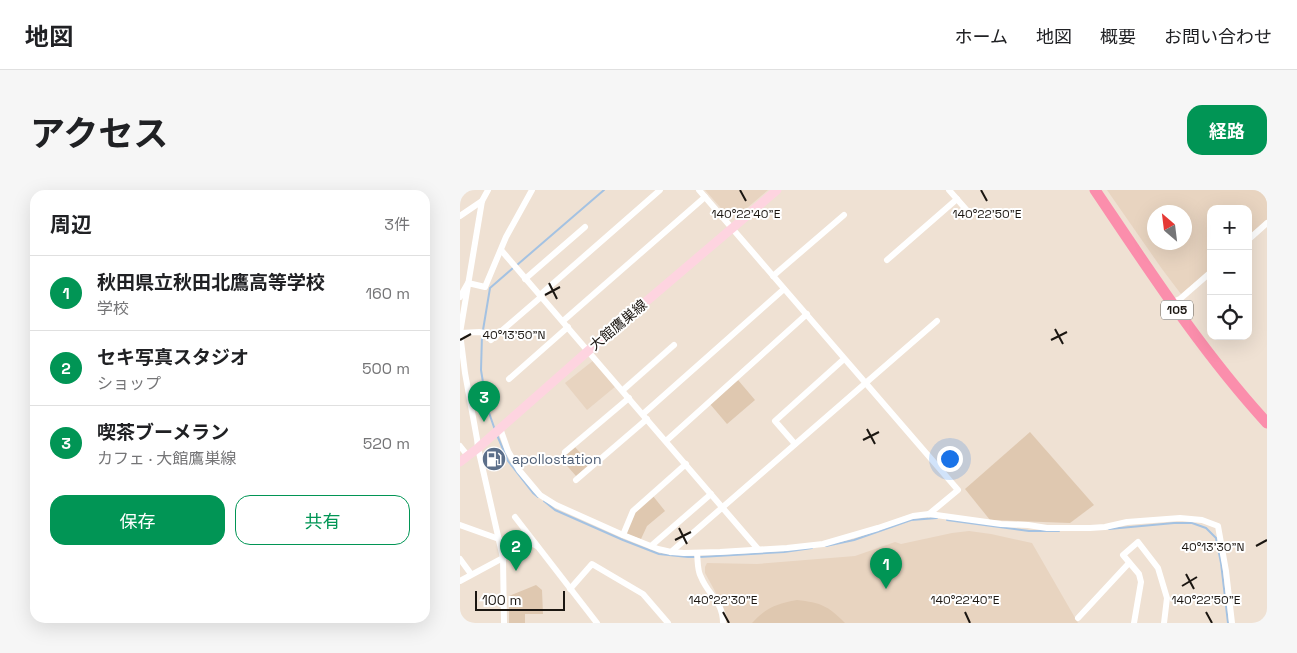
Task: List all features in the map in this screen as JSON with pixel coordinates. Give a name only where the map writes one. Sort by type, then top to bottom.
[{"type":"highway","name":"105","points":[[1095,190],[1171,303],[1213,360],[1267,423]]},
{"type":"main road","name":"大館鷹巣線","points":[[464,459],[777,190]]},
{"type":"street","points":[[488,190],[482,201],[460,333],[478,448],[503,558],[504,623]]},
{"type":"street","points":[[468,283],[486,287],[506,237],[532,190]]},
{"type":"street","points":[[460,333],[482,333],[491,340],[660,190]]},
{"type":"street","points":[[699,190],[958,490],[929,514]]},
{"type":"street","points":[[949,190],[970,215]]},
{"type":"street","points":[[563,321],[705,197]]},
{"type":"street","points":[[887,260],[957,199]]},
{"type":"street","points":[[460,216],[482,201]]},
{"type":"street","points":[[773,276],[844,216]]},
{"type":"street","points":[[1252,236],[1267,223]]},
{"type":"street","points":[[525,278],[585,227]]},
{"type":"street","points":[[501,250],[758,549]]},
{"type":"street","points":[[1171,303],[1180,299],[1207,275]]},
{"type":"street","points":[[460,297],[468,283]]},
{"type":"street","points":[[576,480],[784,289]]},
{"type":"street","points":[[666,441],[807,314]]},
{"type":"street","points":[[671,552],[938,321]]},
{"type":"street","points":[[509,379],[568,327]]},
{"type":"street","points":[[623,390],[674,345]]},
{"type":"street","points":[[795,444],[775,421],[844,359]]},
{"type":"street","points":[[565,452],[629,398]]},
{"type":"street","points":[[497,431],[519,470],[540,495],[556,505],[623,535],[671,552],[697,555],[823,544],[913,516],[929,514],[1001,524],[1048,528],[1106,527],[1127,522],[1180,518],[1202,520],[1218,526],[1232,623]]},
{"type":"street","points":[[460,446],[464,459]]},
{"type":"street","points":[[623,535],[632,511],[686,464]]},
{"type":"street","points":[[651,546],[711,494]]},
{"type":"street","points":[[515,517],[596,623]]},
{"type":"street","points":[[460,525],[499,539]]},
{"type":"street","points":[[1134,623],[1141,582],[1139,574],[1123,555],[1138,542],[1158,568],[1167,598],[1164,623]]},
{"type":"street","points":[[460,581],[529,544],[537,546]]},
{"type":"street","points":[[697,555],[698,570],[701,578],[723,612],[723,623]]},
{"type":"street","points":[[460,559],[471,574]]},
{"type":"street","points":[[1078,618],[1129,563]]},
{"type":"street","points":[[570,589],[592,564],[643,594],[668,623]]},
{"type":"shaded area","points":[[705,190],[768,190],[740,214],[729,213],[727,215]]},
{"type":"shaded area","points":[[1107,190],[1267,190],[1267,220],[1252,233],[1252,205],[1207,205],[1207,272],[1181,294],[1149,250],[1192,250],[1192,205],[1147,205],[1147,247]]},
{"type":"shaded area","points":[[594,360],[616,386],[587,410],[565,383]]},
{"type":"shaded area","points":[[738,380],[755,400],[727,424],[710,404]]},
{"type":"shaded area","points":[[1030,432],[1094,505],[1070,523],[990,520],[965,489]]},
{"type":"shaded area","points":[[575,447],[590,464],[576,476],[561,459]]},
{"type":"shaded area","points":[[653,496],[665,511],[647,526],[641,539],[625,534],[634,513]]},
{"type":"shaded area","points":[[969,531],[1032,543],[1078,623],[727,623],[727,616],[722,604],[705,573],[707,563],[757,564],[855,556],[895,542],[901,544]]},
{"type":"shaded area","points":[[536,585],[542,590],[543,614],[525,614],[525,623],[509,623],[509,596]]},
{"type":"shaded area","points":[[797,600],[823,606],[845,623],[752,623],[762,613],[772,607]]},
{"type":"waterway","points":[[517,265],[604,190]]},
{"type":"waterway","points":[[483,330],[490,288],[513,268]]},
{"type":"waterway","points":[[482,335],[481,370],[487,407],[495,430]]},
{"type":"waterway","points":[[497,435],[508,461],[538,497]]},
{"type":"waterway","points":[[544,501],[555,510],[659,554],[694,557]]},
{"type":"waterway","points":[[826,546],[854,540],[911,520],[937,518]]},
{"type":"waterway","points":[[947,520],[1029,531],[1059,531]]},
{"type":"waterway","points":[[1109,529],[1174,523],[1192,523],[1206,528],[1216,538],[1228,623]]},
{"type":"waterway","points":[[699,557],[784,552],[812,548]]},
{"type":"place","name":"喫茶ブーメラン","points":[[484,422]]},
{"type":"place","name":"apollostation","points":[[494,459]]},
{"type":"place","name":"セキ写真スタジオ","points":[[516,571]]},
{"type":"place","name":"秋田県立秋田北鷹高等学校","points":[[886,589]]}]
